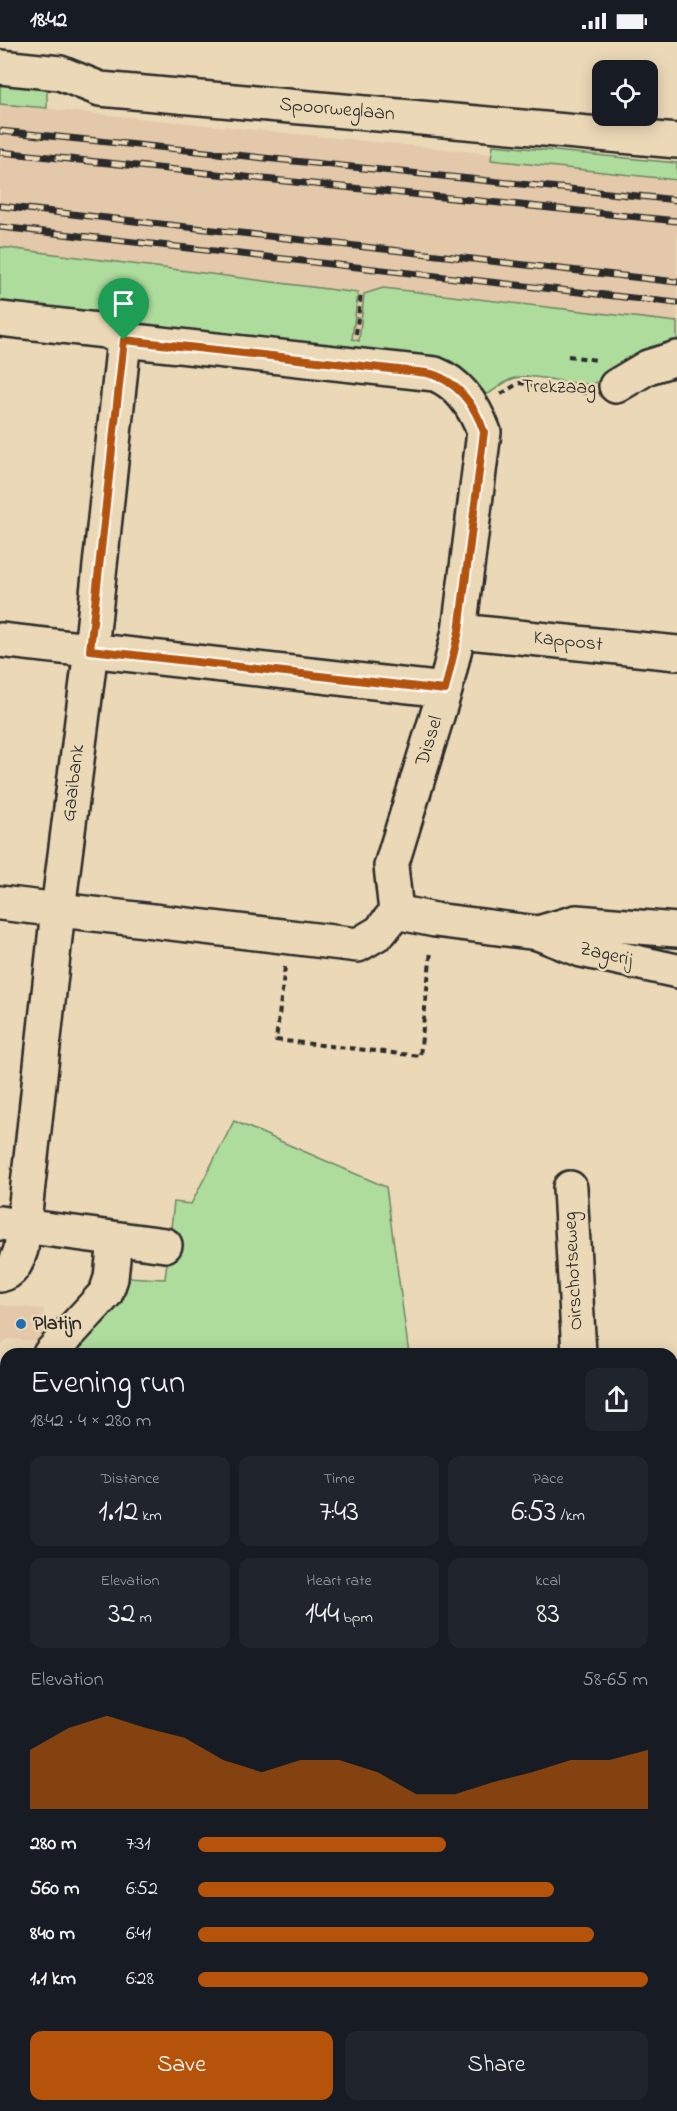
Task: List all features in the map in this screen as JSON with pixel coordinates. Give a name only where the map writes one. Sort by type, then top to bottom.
[{"type":"street","name":"Spoorweglaan","points":[[19,60],[100,89],[677,141]]},
{"type":"street","points":[[0,319],[106,331],[124,340],[435,374],[453,385],[477,412]]},
{"type":"street","name":"Gaaibank","points":[[0,1275],[15,1266],[21,1249],[11,1224],[57,910],[90,650],[124,340]]},
{"type":"street","name":"Trekzaag","points":[[616,386],[648,367],[677,358]]},
{"type":"street","name":"Dissel","points":[[396,912],[391,866],[445,690],[459,631],[484,432],[477,412]]},
{"type":"street","name":"Kappost","points":[[459,631],[677,653]]},
{"type":"street","points":[[0,640],[445,690]]},
{"type":"street","points":[[0,903],[358,945],[380,932],[396,912]]},
{"type":"street","name":"Zagerij","points":[[396,912],[435,920],[538,933],[581,950],[677,970]]},
{"type":"street","name":"Zagerij","points":[[538,933],[576,922],[677,930]]},
{"type":"street","name":"Oirschotseweg","points":[[570,1188],[579,1348]]},
{"type":"street","points":[[11,1224],[165,1245]]},
{"type":"street","points":[[56,1348],[106,1293],[111,1278],[115,1239]]},
{"type":"path","points":[[356,340],[361,293]]},
{"type":"path","name":"Trekzaag","points":[[477,412],[519,383],[590,393],[616,386]]},
{"type":"path","points":[[288,937],[276,1040],[420,1056],[435,920]]},
{"type":"shaded area","points":[[0,104],[492,154],[492,160],[677,180],[677,322],[478,300],[423,350],[0,285]]},
{"type":"shaded area","name":"Platijn","points":[[0,1305],[44,1309],[41,1341],[8,1339],[0,1347]]},
{"type":"green space","points":[[0,83],[47,88],[47,108],[0,104]]},
{"type":"green space","points":[[493,145],[677,163],[677,180],[491,160]]},
{"type":"green space","points":[[0,247],[358,293],[352,339],[359,341],[364,294],[383,288],[677,322],[677,348],[592,384],[520,377],[509,380],[488,394],[484,394],[139,329],[0,306]]},
{"type":"green space","points":[[234,1121],[386,1187],[408,1348],[73,1348],[124,1294],[126,1277],[165,1279],[174,1202],[191,1204]]},
{"type":"railway","points":[[0,131],[677,200]]},
{"type":"railway","points":[[0,152],[677,221]]},
{"type":"railway","points":[[0,206],[677,282]]},
{"type":"railway","points":[[0,227],[677,303]]},
{"type":"place","name":"Platijn","points":[[21,1324]]},
{"type":"route","points":[[124,340],[435,374],[453,385],[464,396],[477,412],[484,432],[459,631],[445,690],[90,650],[124,340]]}]
